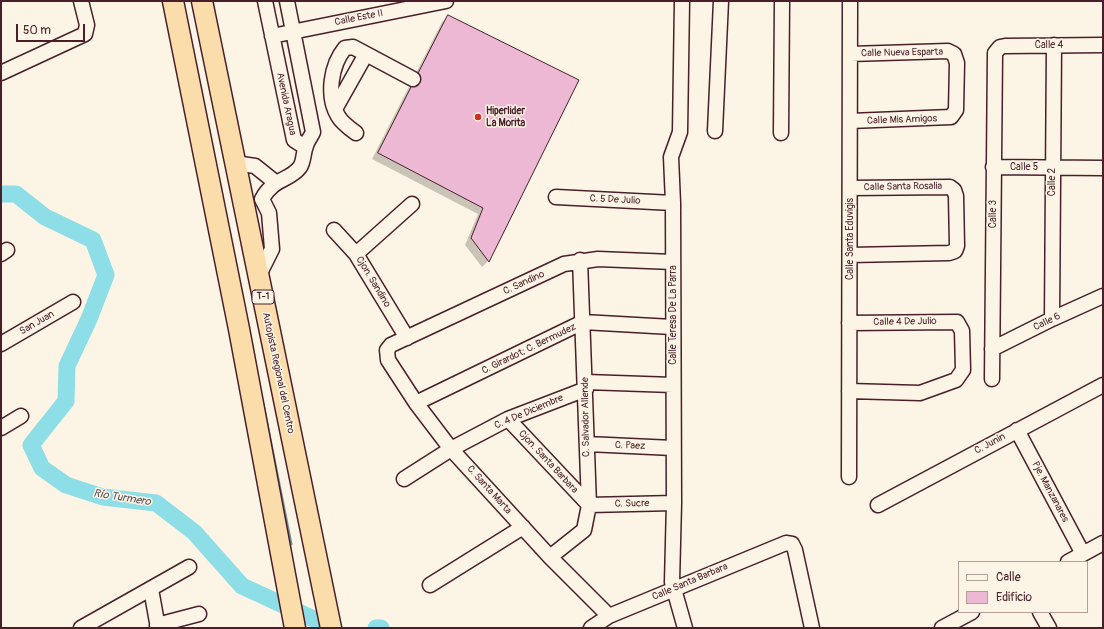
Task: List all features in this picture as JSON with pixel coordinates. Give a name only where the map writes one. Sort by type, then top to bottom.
[{"type":"highway","points":[[173,1],[239,329],[296,628]]},
{"type":"highway","name":"Autopista Regional del Centro","points":[[202,1],[331,628]]},
{"type":"street","points":[[1,73],[85,34],[87,25],[80,1]]},
{"type":"street","name":"Avenida Aragua","points":[[265,1],[294,140],[305,147],[313,132],[287,1]]},
{"type":"street","name":"Calle Este II","points":[[272,36],[446,1]]},
{"type":"street","name":"Calle Teresa De La Parra","points":[[682,1],[680,132],[671,157],[673,203],[672,327],[674,503],[672,582],[673,590],[686,628]]},
{"type":"street","points":[[715,131],[721,1]]},
{"type":"street","points":[[781,133],[782,1]]},
{"type":"street","name":"Calle Santa Eduvigis","points":[[849,477],[850,1]]},
{"type":"street","name":"Calle 2","points":[[1052,319],[1054,45]]},
{"type":"street","name":"Calle 4","points":[[997,50],[1005,46],[1103,45]]},
{"type":"street","points":[[356,133],[344,124],[335,109],[331,84],[334,71],[343,51],[349,47],[353,47],[413,79]]},
{"type":"street","name":"Calle 3","points":[[992,379],[994,58],[997,50]]},
{"type":"street","name":"Calle Nueva Esparta","points":[[850,54],[948,51],[954,54],[957,62],[956,110],[954,115]]},
{"type":"street","points":[[335,109],[366,54]]},
{"type":"street","name":"Calle Mis Amigos","points":[[850,121],[948,118],[954,115]]},
{"type":"street","points":[[246,215],[262,199],[267,190],[275,182],[300,168],[303,162],[305,147]]},
{"type":"street","points":[[235,163],[255,166],[275,182]]},
{"type":"street","name":"Calle 5","points":[[993,167],[1103,168]]},
{"type":"street","name":"Calle Santa Rosalia","points":[[850,188],[950,186],[954,190],[956,196],[957,246],[955,251],[949,253],[850,255]]},
{"type":"street","name":"C. 5 De Julio","points":[[556,197],[673,203]]},
{"type":"street","points":[[258,277],[272,248],[269,214],[262,199]]},
{"type":"street","points":[[356,254],[412,204]]},
{"type":"street","name":"Cjon. Sandino","points":[[334,230],[356,254],[406,338]]},
{"type":"street","name":"C. Sandino","points":[[387,350],[391,345],[564,264],[580,260],[598,259],[673,262]]},
{"type":"street","name":"C. Salvador Allende","points":[[550,557],[584,530],[589,505],[586,385],[580,260]]},
{"type":"street","name":"Calle 6","points":[[992,349],[1052,319],[1103,296]]},
{"type":"street","name":"San Juan","points":[[1,344],[73,302]]},
{"type":"street","name":"Calle 4 De Julio","points":[[849,391],[920,393],[952,382],[959,378],[963,370],[962,331],[960,324],[954,321],[850,323]]},
{"type":"street","name":"C. Girardot; C. Bermudez","points":[[416,404],[583,322],[672,327]]},
{"type":"street","name":"C. Santa Marta","points":[[387,350],[388,360],[416,404],[452,449],[550,557],[609,616]]},
{"type":"street","name":"C. 4 De Diciembre","points":[[404,479],[452,449],[508,419],[586,385],[673,385]]},
{"type":"street","name":"C. Junin","points":[[878,505],[1103,385]]},
{"type":"street","points":[[1,428],[21,416]]},
{"type":"street","name":"Cjon. Santa Barbara","points":[[508,419],[589,505]]},
{"type":"street","name":"Pje. Manzanares","points":[[1017,430],[1083,554]]},
{"type":"street","name":"C. Paez","points":[[587,444],[673,448]]},
{"type":"street","name":"C. Sucre","points":[[589,505],[674,503]]},
{"type":"street","points":[[430,585],[524,528]]},
{"type":"street","name":"Calle Santa Barbara","points":[[591,628],[609,616],[778,545],[786,543],[792,544],[795,550],[812,628]]},
{"type":"street","points":[[1070,561],[1103,543]]},
{"type":"street","points":[[81,628],[189,568]]},
{"type":"street","points":[[151,589],[158,627],[199,614]]},
{"type":"street","points":[[942,628],[970,613]]},
{"type":"street","points":[[1041,613],[1049,628]]},
{"type":"building","name":"Hiperlider La Morita","points":[[448,15],[579,80],[489,262],[471,238],[483,208],[378,153]]},
{"type":"waterway","name":"Río Turmero","points":[[1,194],[16,194],[45,217],[93,240],[106,275],[89,319],[67,366],[66,401],[31,445],[42,468],[66,485],[103,497],[156,503],[194,532],[242,586],[333,628]]},
{"type":"waterway","points":[[263,404],[291,544]]},
{"type":"waterway","name":"Río Turmero","points":[[376,628],[381,628]]},
{"type":"place","name":"Hiperlider La Morita","points":[[478,117]]}]
